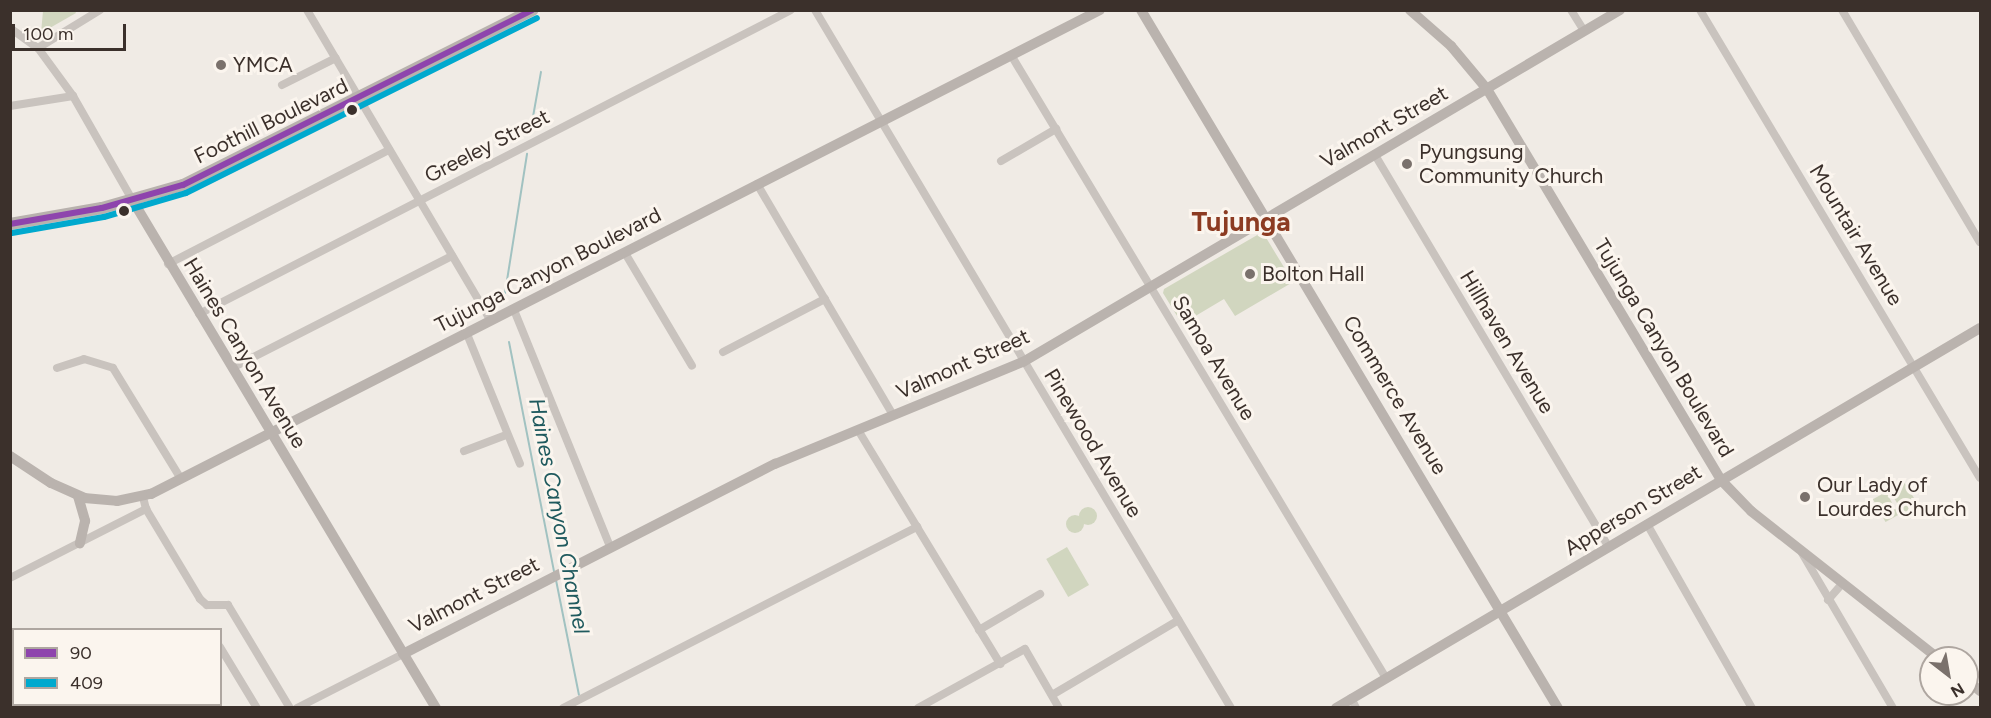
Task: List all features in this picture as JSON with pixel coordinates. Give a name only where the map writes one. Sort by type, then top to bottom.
[{"type":"main road","name":"Foothill Boulevard","points":[[10,224],[133,201],[195,180],[533,10]]},
{"type":"street","points":[[38,48],[100,10]]},
{"type":"street","name":"Greeley Street","points":[[199,314],[791,10]]},
{"type":"street","name":"Pinewood Avenue","points":[[815,10],[879,121],[1231,708]]},
{"type":"street","name":"Tujunga Canyon Boulevard","points":[[10,456],[78,496],[103,502],[143,496],[272,434],[879,121],[1100,10]]},
{"type":"street","name":"Commerce Avenue","points":[[1142,10],[1502,610],[1558,708]]},
{"type":"street","name":"Tujunga Canyon Boulevard","points":[[1410,10],[1451,46],[1487,89],[1721,480],[1751,511],[1922,646]]},
{"type":"street","points":[[1571,10],[1584,32]]},
{"type":"street","name":"Valmont Street","points":[[297,708],[775,464],[1023,362],[1620,10]]},
{"type":"street","name":"Mountair Avenue","points":[[1700,10],[1980,478]]},
{"type":"street","points":[[1842,10],[1980,242]]},
{"type":"street","points":[[310,11],[418,201],[491,321]]},
{"type":"street","name":"Haines Canyon Avenue","points":[[10,28],[38,48],[72,96],[168,264],[436,708]]},
{"type":"street","name":"Samoa Avenue","points":[[1011,55],[1386,678]]},
{"type":"street","points":[[282,85],[336,58]]},
{"type":"street","points":[[10,106],[72,96]]},
{"type":"street","points":[[1001,161],[1056,129]]},
{"type":"street","points":[[168,264],[389,150]]},
{"type":"street","name":"Hillhaven Avenue","points":[[1375,155],[1609,547]]},
{"type":"street","points":[[757,184],[893,415]]},
{"type":"street","points":[[625,253],[692,366]]},
{"type":"street","points":[[232,368],[452,255]]},
{"type":"street","points":[[723,352],[825,299]]},
{"type":"street","points":[[514,310],[610,547]]},
{"type":"street","name":"Apperson Street","points":[[1336,708],[1354,703],[1386,678],[1980,328]]},
{"type":"street","points":[[466,334],[506,435],[520,464]]},
{"type":"street","points":[[57,368],[84,359],[113,368],[181,479]]},
{"type":"street","points":[[858,430],[1000,664]]},
{"type":"street","points":[[464,451],[506,435]]},
{"type":"street","points":[[78,496],[85,521],[80,543]]},
{"type":"street","points":[[143,496],[146,509],[202,602],[225,603],[230,608],[290,708]]},
{"type":"street","points":[[10,578],[146,509]]},
{"type":"street","points":[[1647,524],[1752,708]]},
{"type":"street","points":[[563,708],[917,527]]},
{"type":"street","points":[[1800,549],[1893,708]]},
{"type":"street","points":[[1828,600],[1842,584]]},
{"type":"street","points":[[979,630],[1040,594]]},
{"type":"street","points":[[1052,695],[1179,620]]},
{"type":"street","points":[[918,708],[1025,649],[1059,708]]},
{"type":"street","points":[[222,650],[257,708]]},
{"type":"green space","points":[[43,11],[75,11],[76,13],[41,33]]},
{"type":"green space","points":[[1259,234],[1265,236],[1293,282],[1235,316],[1224,299],[1182,324],[1163,293],[1164,289]]},
{"type":"green space","points":[[1904,482],[1919,506],[1904,515],[1890,491]]},
{"type":"green space","points":[[1886,492],[1899,515],[1885,522],[1873,499]]},
{"type":"green space","points":[[1088,507],[1094,510],[1097,516],[1094,522],[1088,525],[1082,522],[1079,516],[1082,510]]},
{"type":"green space","points":[[1075,515],[1081,518],[1084,524],[1081,530],[1075,533],[1069,530],[1066,524],[1069,518]]},
{"type":"green space","points":[[1067,547],[1089,585],[1068,597],[1046,559]]},
{"type":"waterway","name":"Haines Canyon Channel","points":[[531,128],[541,72]]},
{"type":"waterway","name":"Haines Canyon Channel","points":[[505,293],[527,154]]},
{"type":"waterway","name":"Haines Canyon Channel","points":[[509,342],[554,572]]},
{"type":"waterway","name":"Haines Canyon Channel","points":[[556,580],[579,695]]},
{"type":"transit line","name":"90","points":[[10,224],[102,208],[183,185],[532,10]]},
{"type":"transit line","name":"409","points":[[12,233],[104,217],[186,193],[537,18]]},
{"type":"place","name":"YMCA","points":[[221,65]]},
{"type":"place","name":"Pyungsung Community Church","points":[[1407,164]]},
{"type":"place","name":"Bolton Hall","points":[[1250,274]]},
{"type":"place","name":"Our Lady of Lourdes Church","points":[[1805,497]]},
{"type":"district","name":"Tujunga","points":[[1241,222]]}]
